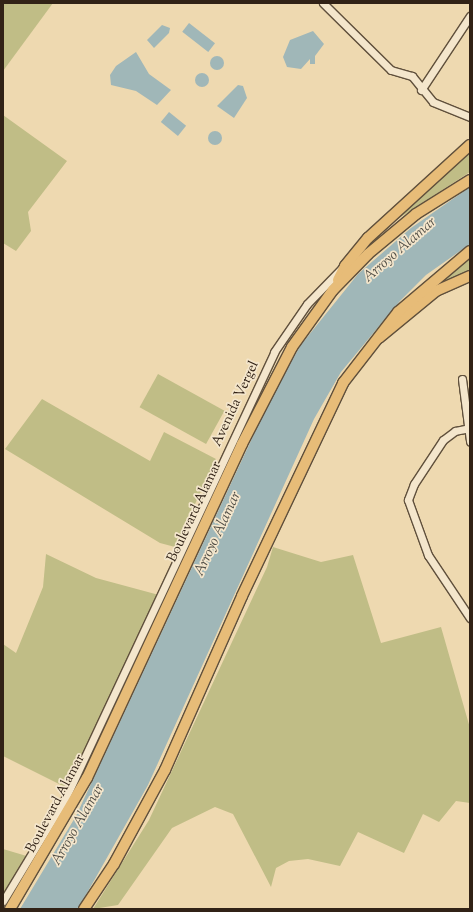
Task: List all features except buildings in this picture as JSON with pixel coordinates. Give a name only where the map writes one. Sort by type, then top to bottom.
[{"type":"highway","points":[[333,290],[345,266],[368,238],[470,145]]},
{"type":"highway","name":"Boulevard Alamar","points":[[10,909],[87,778],[268,390],[292,347],[333,290],[394,232],[470,180]]},
{"type":"highway","points":[[84,909],[114,864],[162,776],[325,415],[369,345],[422,289],[470,252]]},
{"type":"highway","points":[[369,345],[436,291],[470,276]]},
{"type":"street","points":[[323,3],[388,67],[412,76],[422,90],[444,108],[470,117]]},
{"type":"street","points":[[422,90],[470,16]]},
{"type":"street","name":"Avenida Vergel","points":[[66,797],[260,380],[294,320],[345,266]]},
{"type":"street","points":[[462,379],[470,441]]},
{"type":"street","points":[[469,428],[448,435],[414,484],[408,500],[428,555],[467,608],[470,618]]},
{"type":"street","points":[[3,901],[66,797],[87,778]]},
{"type":"shaded area","points":[[3,3],[53,3],[3,71]]},
{"type":"shaded area","points":[[3,115],[67,161],[28,212],[31,231],[16,251],[3,243]]},
{"type":"shaded area","points":[[470,150],[470,172],[396,220]]},
{"type":"shaded area","points":[[470,256],[470,273],[396,319]]},
{"type":"shaded area","points":[[158,374],[224,411],[206,444],[140,407]]},
{"type":"shaded area","points":[[42,399],[150,461],[164,432],[216,459],[175,547],[160,543],[5,449]]},
{"type":"shaded area","points":[[273,547],[321,562],[353,555],[381,643],[441,627],[470,728],[470,803],[456,801],[439,822],[423,814],[404,853],[358,832],[340,866],[308,859],[289,861],[276,868],[271,887],[233,814],[215,807],[172,828],[118,905],[93,909],[149,820],[267,567]]},
{"type":"shaded area","points":[[46,554],[96,578],[159,595],[69,789],[3,756],[3,644],[16,653],[43,587]]},
{"type":"shaded area","points":[[3,849],[30,857],[3,901]]},
{"type":"water","points":[[189,23],[215,43],[208,52],[182,32]]},
{"type":"water","points":[[162,25],[170,28],[169,33],[154,48],[147,40]]},
{"type":"water","points":[[313,31],[324,44],[315,56],[315,64],[310,64],[310,59],[301,69],[287,67],[283,57],[290,40]]},
{"type":"water","points":[[136,52],[149,74],[171,90],[157,105],[136,91],[111,85],[110,75],[116,66]]},
{"type":"water","points":[[214,56],[220,56],[224,60],[224,66],[220,70],[214,70],[210,66],[210,60]]},
{"type":"water","points":[[199,73],[205,73],[209,77],[209,83],[205,87],[199,87],[195,83],[195,77]]},
{"type":"water","points":[[238,85],[243,86],[247,98],[234,118],[217,106]]},
{"type":"water","points":[[169,112],[186,126],[178,136],[161,122]]},
{"type":"water","points":[[212,131],[218,131],[222,135],[222,141],[218,145],[212,145],[208,141],[208,135]]},
{"type":"water","name":"Arroyo Alamar","points":[[470,187],[470,244],[426,275],[400,301],[341,372],[314,419],[148,785],[78,909],[20,909],[76,816],[268,404],[300,346],[358,274],[411,228]]}]
